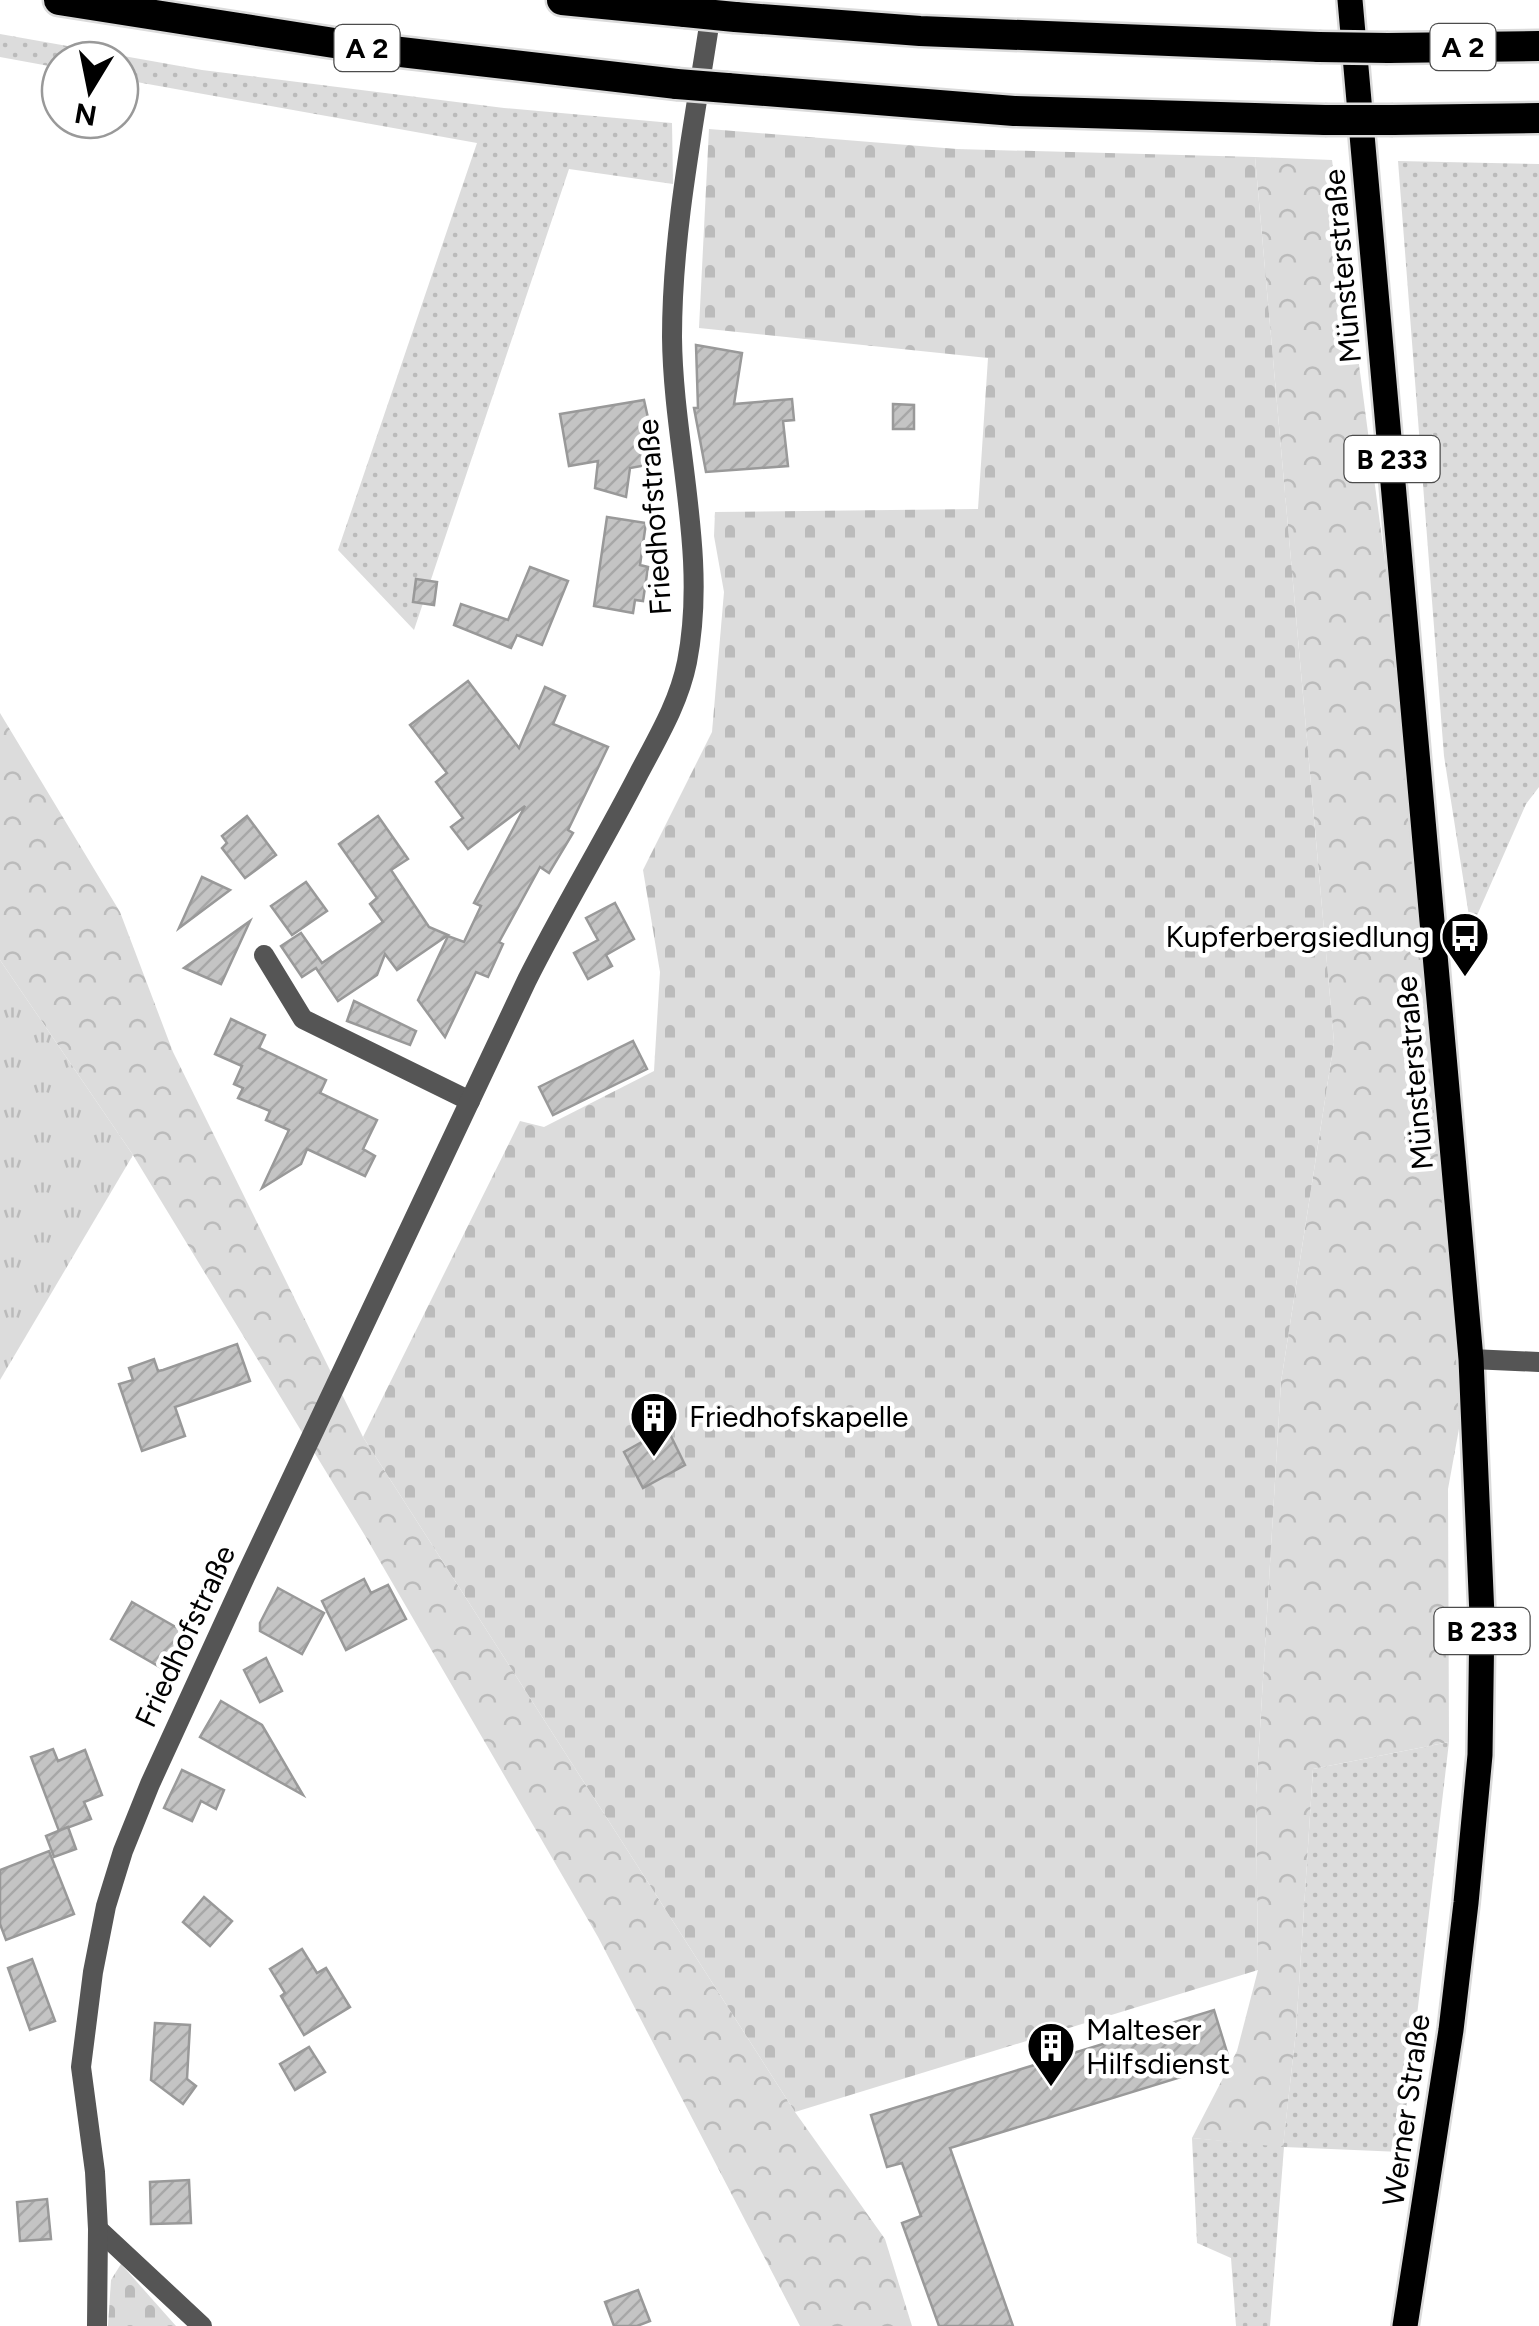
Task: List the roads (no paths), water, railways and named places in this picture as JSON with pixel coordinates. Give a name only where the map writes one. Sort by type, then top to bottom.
[{"type":"highway","name":"A 2","points":[[59,0],[366,48],[677,84],[1014,111],[1325,120],[1539,118]]},
{"type":"highway","name":"A 2","points":[[562,0],[685,12],[724,8],[939,32],[1320,47],[1539,46]]},
{"type":"main road","name":"Münsterstraße","points":[[1350,0],[1471,1359],[1482,1616],[1480,1755],[1466,1902]]},
{"type":"main road","name":"Werner Straße","points":[[1405,2326],[1451,2030],[1466,1902]]},
{"type":"street","name":"Friedhofstraße","points":[[96,2326],[95,2172],[82,2067],[92,1972],[106,1906],[124,1851],[150,1784],[323,1409],[470,1101],[567,900],[618,813],[680,692],[687,661],[693,587],[675,393],[674,287],[690,147],[724,8]]},
{"type":"street","points":[[264,954],[303,1019],[470,1101]]},
{"type":"street","points":[[1471,1359],[1539,1362]]},
{"type":"street","points":[[98,2229],[202,2326]]},
{"type":"place","name":"Kupferbergsiedlung","points":[[1465,978]]},
{"type":"place","name":"Friedhofskapelle","points":[[654,1458]]},
{"type":"place","name":"Malteser Hilfsdienst","points":[[1051,2088]]}]
